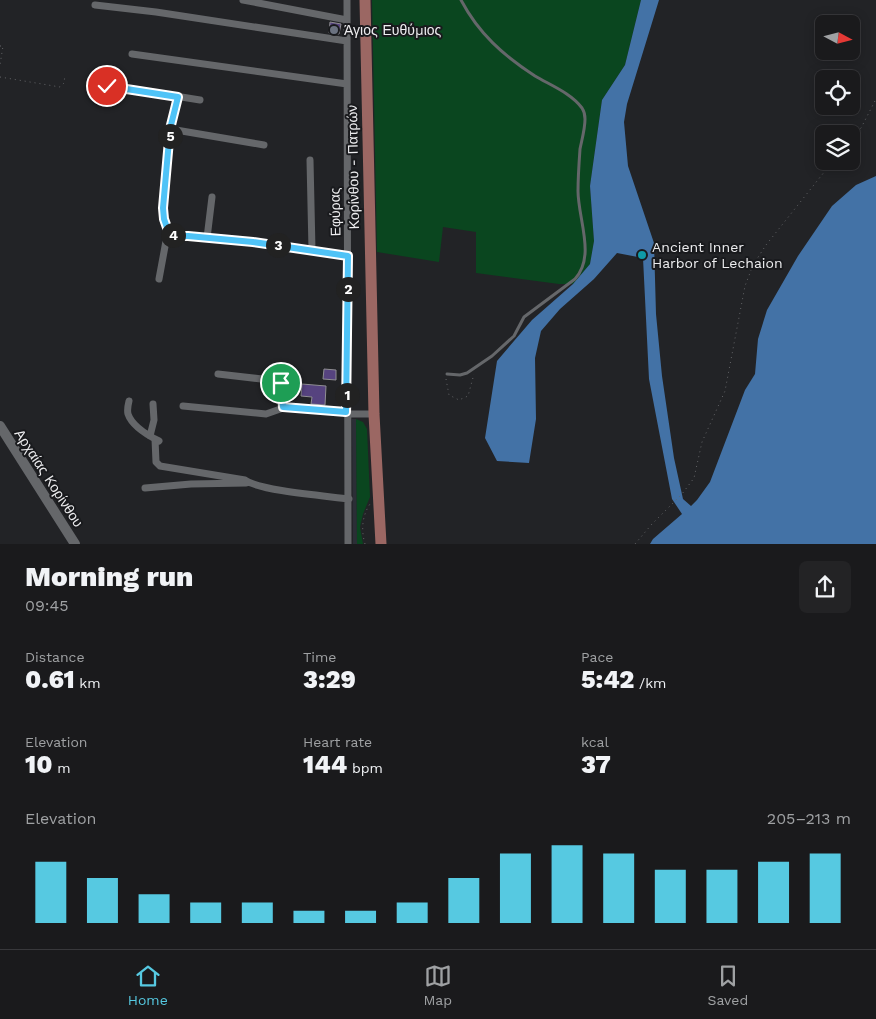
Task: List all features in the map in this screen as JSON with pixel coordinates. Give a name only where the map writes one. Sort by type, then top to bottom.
[{"type":"main road","name":"Κορίνθου - Πατρών","points":[[365,0],[374,414],[381,544]]},
{"type":"street","points":[[243,0],[347,20]]},
{"type":"street","name":"Εφύρας","points":[[347,0],[348,256],[346,413],[349,499],[348,544]]},
{"type":"street","points":[[95,5],[156,12],[347,41]]},
{"type":"street","points":[[132,54],[347,84]]},
{"type":"street","points":[[107,86],[200,100]]},
{"type":"street","points":[[160,279],[164,250],[170,236],[164,219],[163,208],[170,129],[178,97]]},
{"type":"street","points":[[170,129],[264,145]]},
{"type":"street","points":[[310,160],[312,250]]},
{"type":"street","points":[[207,238],[212,197]]},
{"type":"street","points":[[170,236],[253,242],[348,256]]},
{"type":"street","points":[[218,374],[278,381],[282,388],[283,407]]},
{"type":"street","points":[[129,401],[128,414],[144,432],[155,439]]},
{"type":"street","points":[[152,404],[156,462],[160,466],[245,480],[249,483]]},
{"type":"street","points":[[183,406],[266,414],[283,407],[374,414]]},
{"type":"street","name":"Αρχαίας Κορίνθου","points":[[0,426],[75,544]]},
{"type":"street","points":[[145,488],[191,484],[249,483],[349,499]]},
{"type":"lane","points":[[447,374],[460,375],[492,356],[514,336],[524,317],[559,293],[584,268],[584,237],[578,195],[579,159],[585,118],[584,110],[573,99],[522,66],[484,36],[473,22],[461,0]]},
{"type":"path","points":[[0,46],[3,46],[0,65]]},
{"type":"path","points":[[0,77],[60,87],[64,83],[65,75]]},
{"type":"path","points":[[860,129],[876,99]]},
{"type":"path","points":[[635,544],[682,494],[694,478],[702,442],[717,414],[727,386],[744,286],[753,264],[826,170]]},
{"type":"path","points":[[447,374],[445,381],[449,394],[454,399],[464,399],[468,396],[476,371],[482,362]]},
{"type":"path","points":[[365,544],[362,534],[365,514],[378,492]]},
{"type":"shaded area","points":[[352,419],[356,419],[357,544],[353,544]]},
{"type":"green space","points":[[372,0],[641,0],[625,65],[602,100],[590,186],[594,241],[590,264],[573,284],[559,284],[476,273],[476,232],[443,227],[439,262],[377,252]]},
{"type":"green space","points":[[356,419],[363,422],[367,429],[370,497],[360,527],[363,544],[357,544]]},
{"type":"water","points":[[641,0],[659,0],[627,104],[624,122],[628,166],[654,243],[656,314],[662,376],[674,458],[683,499],[691,506],[710,482],[745,390],[755,374],[758,339],[767,310],[798,256],[832,206],[856,185],[876,176],[876,544],[650,544],[653,539],[682,514],[672,499],[649,379],[643,258],[617,253],[594,279],[560,309],[541,331],[535,358],[536,419],[529,463],[497,461],[485,438],[497,361],[532,320],[573,284],[590,264],[594,241],[590,186],[602,100],[625,65]]},
{"type":"building","points":[[330,22],[341,24],[339,34],[329,33]]},
{"type":"building","points":[[324,369],[336,370],[336,380],[323,379]]},
{"type":"building","points":[[302,384],[326,386],[325,405],[311,404],[312,397],[301,396]]},
{"type":"place","name":"Άγιος Ευθύμιος","points":[[334,30]]},
{"type":"place","name":"Ancient Inner Harbor of Lechaion","points":[[642,255]]},
{"type":"route","points":[[107,86],[178,97],[170,129],[163,208],[164,219],[170,236],[253,242],[348,256],[346,412],[283,407],[281,383]]}]
